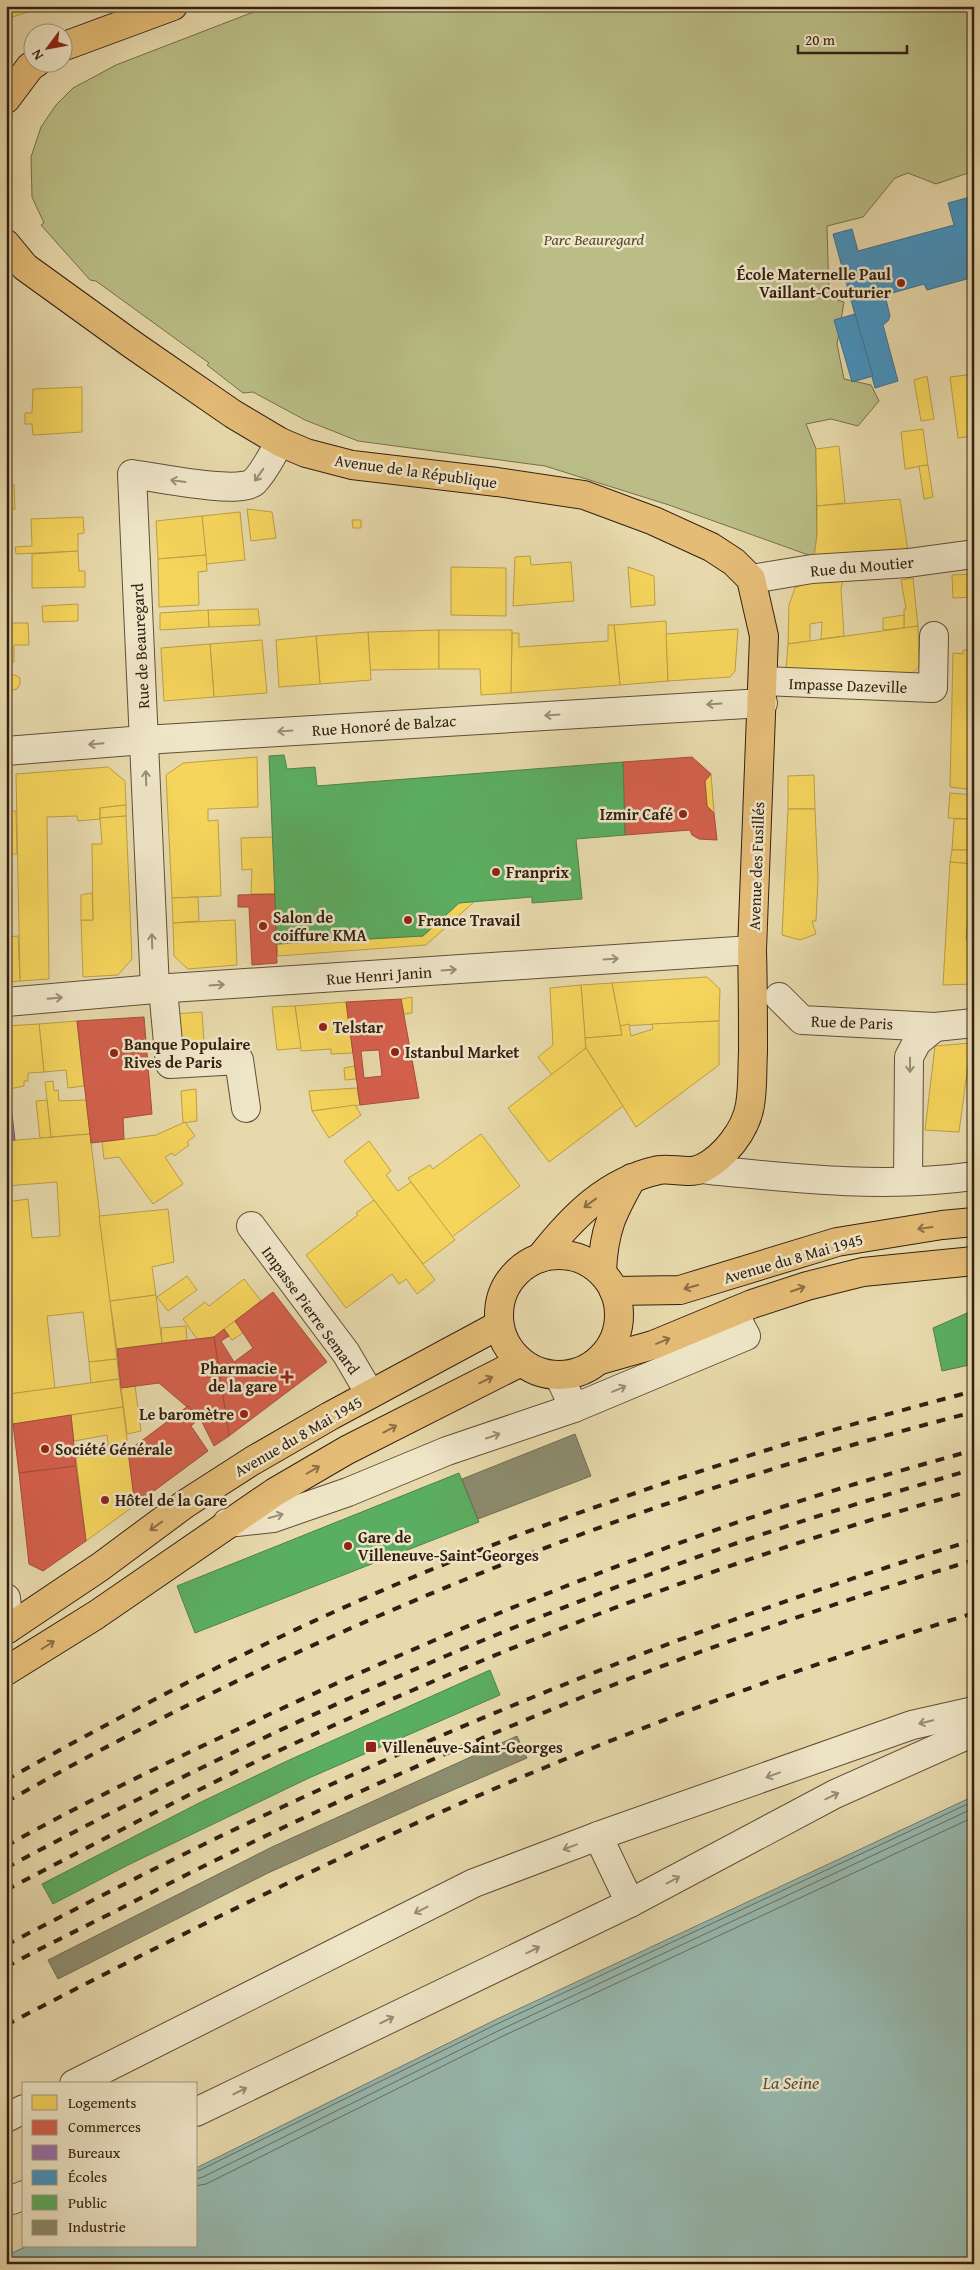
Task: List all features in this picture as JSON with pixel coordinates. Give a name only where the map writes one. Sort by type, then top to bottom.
[{"type":"main road","points":[[72,43],[173,6]]},
{"type":"main road","points":[[7,94],[27,72]]},
{"type":"main road","name":"Avenue de la République","points":[[6,244],[25,267],[33,273],[233,414],[280,442],[306,453],[352,465],[497,482],[584,495],[654,520],[711,547],[734,562],[751,579]]},
{"type":"main road","name":"Avenue des Fusillés","points":[[700,1169],[729,1148],[742,1129],[750,1106],[754,998],[752,950],[764,636],[751,579]]},
{"type":"main road","points":[[540,1258],[584,1208],[610,1189],[632,1178],[661,1170],[700,1169]]},
{"type":"main road","points":[[608,1281],[593,1264],[573,1256],[556,1253],[540,1258],[518,1270],[506,1286],[499,1305],[499,1325],[503,1339],[521,1362],[546,1374],[560,1376],[581,1371],[600,1360],[611,1345],[618,1327],[619,1309],[608,1281],[603,1242],[611,1217],[632,1178]]},
{"type":"main road","name":"Avenue du 8 Mai 1945","points":[[608,1281],[667,1292],[680,1290],[837,1242],[880,1234],[974,1222]]},
{"type":"main road","name":"Avenue du 8 Mai 1945","points":[[600,1360],[653,1345],[743,1308],[807,1286],[863,1272],[974,1261]]},
{"type":"main road","name":"Avenue du 8 Mai 1945","points":[[8,1629],[100,1567],[216,1484],[330,1416],[499,1325]]},
{"type":"main road","points":[[6,1671],[96,1615],[275,1492],[346,1450],[521,1362]]},
{"type":"street","name":"Rue de Beauregard","points":[[246,1108],[239,1060],[170,1064],[159,989],[144,740],[132,474],[226,488],[242,487],[253,483],[280,442]]},
{"type":"street","name":"Rue du Moutier","points":[[751,579],[812,569],[908,563],[974,554]]},
{"type":"street","name":"Impasse Dazeville","points":[[763,692],[933,688],[934,636]]},
{"type":"street","name":"Rue Honoré de Balzac","points":[[6,752],[763,692]]},
{"type":"street","name":"Rue Henri Janin","points":[[6,1002],[159,989],[752,950]]},
{"type":"street","name":"Rue de Paris","points":[[779,997],[802,1020],[935,1027],[974,1023]]},
{"type":"street","points":[[908,1181],[909,1057],[916,1042],[935,1027]]},
{"type":"street","points":[[700,1169],[805,1179],[908,1181],[974,1176]]},
{"type":"street","name":"Impasse Pierre Semard","points":[[251,1226],[346,1353],[370,1394]]},
{"type":"street","points":[[228,1524],[272,1518],[348,1492],[447,1451],[574,1408],[746,1336],[743,1308]]},
{"type":"street","points":[[560,1376],[574,1408]]},
{"type":"street","points":[[6,1598],[8,1629]]},
{"type":"street","points":[[78,2082],[474,1883],[598,1836],[912,1725],[974,1711]]},
{"type":"street","points":[[198,2111],[630,1903],[834,1794],[974,1732]]},
{"type":"street","points":[[598,1836],[630,1903]]},
{"type":"street","points":[[6,2118],[22,2110]]},
{"type":"street","points":[[6,2199],[12,2200],[22,2196]]},
{"type":"green space","name":"Parc Beauregard","points":[[269,6],[974,6],[974,171],[936,184],[908,173],[895,178],[863,217],[827,226],[829,297],[844,302],[837,344],[844,379],[871,385],[879,401],[858,426],[831,419],[806,424],[816,449],[817,536],[814,557],[669,505],[545,466],[358,441],[305,420],[253,392],[243,393],[207,365],[209,363],[96,281],[90,280],[41,225],[44,223],[32,197],[31,157],[41,127],[56,105],[73,88],[116,65]]},
{"type":"water","name":"La Seine","points":[[974,1796],[974,2264],[6,2264],[6,2256],[23,2248],[198,2248],[198,2167],[495,2020]]},
{"type":"building: Logements","points":[[6,6],[47,6],[6,19]]},
{"type":"building: Logements","points":[[974,374],[974,436],[958,438],[950,377]]},
{"type":"building: Logements","points":[[927,376],[934,419],[921,421],[914,380]]},
{"type":"building: Logements","points":[[82,387],[82,432],[33,435],[32,424],[25,424],[25,413],[32,413],[33,389]]},
{"type":"building: Logements","points":[[923,429],[928,465],[905,469],[901,432]]},
{"type":"building: Logements","points":[[839,446],[845,503],[817,506],[816,449]]},
{"type":"building: Logements","points":[[928,465],[933,497],[924,499],[919,466]]},
{"type":"building: Logements","points":[[14,485],[15,509],[6,509],[6,486]]},
{"type":"building: Logements","points":[[900,499],[908,551],[814,557],[817,536],[817,506]]},
{"type":"building: Logements","points":[[247,509],[272,512],[276,538],[251,541]]},
{"type":"building: Logements","points":[[240,512],[245,560],[206,564],[202,516]]},
{"type":"building: Logements","points":[[202,516],[206,555],[158,559],[156,521]]},
{"type":"building: Logements","points":[[83,517],[84,533],[78,534],[78,551],[16,554],[15,547],[32,546],[31,519]]},
{"type":"building: Logements","points":[[352,520],[361,520],[361,528],[353,528]]},
{"type":"building: Logements","points":[[78,551],[79,571],[85,571],[85,587],[32,588],[32,554]]},
{"type":"building: Logements","points":[[206,555],[207,571],[198,572],[199,605],[159,607],[158,559]]},
{"type":"building: Logements","points":[[530,556],[531,565],[571,562],[574,601],[513,606],[515,557]]},
{"type":"building: Logements","points":[[451,567],[506,568],[506,616],[451,615]]},
{"type":"building: Logements","points":[[628,567],[654,576],[655,605],[631,607]]},
{"type":"building: Logements","points":[[974,574],[974,597],[953,598],[952,575]]},
{"type":"building: Logements","points":[[844,577],[841,589],[844,636],[821,639],[822,622],[810,624],[810,641],[788,644],[789,605],[795,588],[814,579]]},
{"type":"building: Logements","points":[[913,578],[918,626],[904,628],[904,609],[906,609],[901,580]]},
{"type":"building: Logements","points":[[78,604],[78,621],[43,622],[42,606]]},
{"type":"building: Logements","points":[[258,609],[260,625],[209,627],[208,610]]},
{"type":"building: Logements","points":[[208,610],[209,627],[160,630],[160,613]]},
{"type":"building: Logements","points":[[904,615],[904,628],[883,630],[883,618]]},
{"type":"building: Logements","points":[[666,621],[668,681],[620,685],[614,625]]},
{"type":"building: Logements","points":[[6,623],[28,623],[29,645],[14,645],[14,662],[8,662],[8,675],[15,675],[20,678],[20,684],[17,689],[6,692]]},
{"type":"building: Logements","points":[[608,625],[614,625],[620,685],[511,693],[512,633],[519,633],[519,647],[608,641]]},
{"type":"building: Logements","points":[[918,626],[919,667],[910,675],[786,670],[788,644]]},
{"type":"building: Logements","points":[[738,629],[735,671],[730,677],[668,681],[666,634]]},
{"type":"building: Logements","points":[[439,630],[439,669],[370,670],[368,632]]},
{"type":"building: Logements","points":[[439,630],[512,630],[511,693],[481,695],[480,669],[439,669]]},
{"type":"building: Logements","points":[[368,632],[371,680],[320,684],[316,636]]},
{"type":"building: Logements","points":[[316,636],[320,684],[279,687],[276,640]]},
{"type":"building: Logements","points":[[262,640],[267,693],[214,697],[210,644]]},
{"type":"building: Logements","points":[[210,644],[214,697],[164,701],[161,648]]},
{"type":"building: Logements","points":[[963,650],[974,650],[974,790],[950,787],[953,653],[963,654]]},
{"type":"building: Logements","points":[[257,757],[258,807],[208,809],[208,821],[218,820],[221,896],[172,898],[166,775],[183,763]]},
{"type":"building: Logements","points":[[108,767],[125,781],[126,805],[100,808],[100,819],[78,821],[77,816],[47,817],[49,979],[20,981],[16,774]]},
{"type":"building: Logements","points":[[711,774],[714,813],[707,806],[705,781]]},
{"type":"building: Logements","points":[[814,775],[815,809],[788,809],[788,776]]},
{"type":"building: Logements","points":[[950,793],[974,795],[974,819],[948,818]]},
{"type":"building: Logements","points":[[126,805],[126,816],[100,818],[100,808]]},
{"type":"building: Logements","points":[[788,809],[815,809],[818,879],[816,921],[812,921],[816,934],[800,940],[782,935]]},
{"type":"building: Logements","points":[[6,811],[16,811],[17,854],[6,854]]},
{"type":"building: Logements","points":[[126,816],[132,959],[118,975],[83,977],[81,920],[93,920],[92,844],[102,844],[100,818]]},
{"type":"building: Logements","points":[[954,819],[974,819],[974,850],[952,850]]},
{"type":"building: Logements","points":[[273,837],[275,894],[251,894],[252,869],[242,870],[241,838]]},
{"type":"building: Logements","points":[[952,850],[974,850],[973,864],[950,862]]},
{"type":"building: Logements","points":[[950,862],[973,864],[966,939],[974,939],[974,984],[943,985]]},
{"type":"building: Logements","points":[[92,893],[93,920],[81,920],[81,895]]},
{"type":"building: Logements","points":[[198,897],[199,921],[173,923],[172,898]]},
{"type":"building: Logements","points":[[475,901],[426,945],[278,956],[277,944],[423,936],[459,903]]},
{"type":"building: Logements","points":[[235,920],[237,965],[188,969],[174,956],[173,923]]},
{"type":"building: Logements","points":[[18,936],[20,981],[6,982],[6,937]]},
{"type":"building: Logements","points":[[707,977],[720,989],[719,1021],[620,1026],[612,983]]},
{"type":"building: Logements","points":[[612,983],[622,1035],[585,1038],[581,985]]},
{"type":"building: Logements","points":[[581,985],[586,1048],[552,1075],[538,1057],[553,1045],[550,988]]},
{"type":"building: Logements","points":[[412,997],[412,1013],[404,1014],[401,999]]},
{"type":"building: Logements","name":"Telstar","points":[[346,1002],[353,1053],[331,1054],[331,1049],[301,1051],[295,1006]]},
{"type":"building: Logements","points":[[295,1006],[301,1048],[277,1050],[272,1007]]},
{"type":"building: Logements","points":[[202,1012],[204,1042],[177,1045],[175,1014]]},
{"type":"building: Logements","points":[[77,1021],[84,1086],[68,1088],[66,1070],[44,1072],[39,1024]]},
{"type":"building: Logements","points":[[719,1021],[719,1065],[636,1127],[586,1048],[585,1038],[622,1035],[620,1026],[629,1024],[631,1036],[653,1029],[652,1024]]},
{"type":"building: Logements","points":[[39,1024],[44,1072],[28,1073],[28,1081],[24,1081],[24,1086],[9,1089],[6,1061],[6,1026]]},
{"type":"building: Logements","points":[[974,1042],[974,1081],[966,1080],[971,1043]]},
{"type":"building: Logements","points":[[971,1043],[959,1132],[925,1130],[935,1046]]},
{"type":"building: Logements","points":[[586,1048],[623,1106],[549,1162],[508,1108]]},
{"type":"building: Logements","points":[[355,1066],[356,1079],[345,1080],[344,1068]]},
{"type":"building: Logements","points":[[53,1081],[54,1091],[58,1090],[59,1101],[86,1100],[90,1134],[51,1137],[45,1082]]},
{"type":"building: Logements","points":[[357,1088],[360,1105],[312,1111],[309,1091]]},
{"type":"building: Logements","points":[[196,1089],[197,1121],[183,1123],[181,1091]]},
{"type":"building: Logements","points":[[47,1100],[51,1137],[40,1138],[36,1101]]},
{"type":"building: Logements","points":[[355,1105],[361,1115],[329,1138],[312,1111]]},
{"type":"building: Logements","points":[[185,1122],[195,1136],[187,1142],[189,1145],[174,1156],[172,1153],[165,1157],[183,1184],[153,1204],[119,1157],[104,1159],[102,1142],[156,1135]]},
{"type":"building: Logements","points":[[90,1134],[117,1359],[89,1362],[83,1312],[47,1316],[55,1389],[9,1394],[6,1369],[6,1202],[28,1199],[32,1238],[60,1236],[57,1182],[6,1186],[6,1141]]},
{"type":"building: Logements","points":[[481,1134],[520,1186],[452,1237],[408,1178],[430,1165],[433,1169]]},
{"type":"building: Logements","points":[[369,1141],[391,1171],[386,1175],[398,1191],[411,1182],[455,1240],[423,1264],[344,1161]]},
{"type":"building: Logements","points":[[374,1200],[435,1280],[417,1294],[406,1279],[399,1284],[392,1274],[346,1308],[306,1255],[358,1215],[356,1213]]},
{"type":"building: Logements","points":[[168,1209],[174,1262],[152,1267],[156,1295],[110,1301],[99,1216]]},
{"type":"building: Logements","points":[[187,1276],[197,1290],[168,1311],[157,1297]]},
{"type":"building: Logements","points":[[244,1279],[261,1301],[214,1337],[197,1339],[183,1319],[205,1302],[209,1306]]},
{"type":"building: Logements","points":[[156,1295],[162,1343],[117,1349],[110,1301]]},
{"type":"building: Logements","points":[[235,1321],[243,1333],[232,1340],[224,1329]]},
{"type":"building: Logements","points":[[186,1326],[187,1340],[162,1343],[161,1328]]},
{"type":"building: Logements","points":[[117,1359],[119,1379],[91,1383],[89,1362]]},
{"type":"building: Logements","points":[[119,1379],[123,1407],[13,1424],[9,1394]]},
{"type":"building: Logements","points":[[135,1386],[141,1431],[127,1434],[121,1388]]},
{"type":"building: Logements","points":[[123,1407],[135,1505],[86,1541],[76,1458],[109,1453],[107,1435],[74,1441],[71,1415]]},
{"type":"building: Commerces","points":[[692,757],[711,774],[705,781],[707,806],[714,813],[717,840],[699,839],[692,835],[690,830],[625,835],[623,762]]},
{"type":"building: Commerces","name":"Salon de coiffure KMA","points":[[275,894],[277,963],[252,965],[249,907],[238,907],[238,895]]},
{"type":"building: Commerces","name":"Istanbul Market","points":[[401,999],[419,1098],[360,1105],[346,1002]],"holes":[[[379,1050],[382,1076],[364,1078],[361,1051]]]},
{"type":"building: Commerces","name":"Banque Populaire Rives de Paris","points":[[144,1017],[152,1114],[123,1118],[124,1139],[91,1143],[77,1021]]},
{"type":"building: Commerces","points":[[273,1292],[327,1362],[229,1436],[214,1337],[224,1329],[229,1336],[221,1341],[234,1362],[253,1348],[235,1321]]},
{"type":"building: Commerces","points":[[214,1337],[229,1436],[214,1446],[200,1418],[159,1383],[121,1388],[117,1349]]},
{"type":"building: Commerces","points":[[188,1406],[200,1418],[191,1426],[208,1451],[135,1505],[128,1451]]},
{"type":"building: Commerces","name":"Société Générale","points":[[71,1415],[76,1466],[19,1473],[13,1424]]},
{"type":"building: Commerces","points":[[76,1466],[86,1541],[43,1571],[29,1564],[19,1473]]},
{"type":"building: Bureaux","points":[[6,1061],[15,1140],[6,1141]]},
{"type":"building: Écoles","points":[[974,196],[974,277],[927,290],[924,284],[885,295],[890,316],[883,325],[898,381],[875,388],[833,234],[852,229],[858,251],[954,225],[948,203]]},
{"type":"building: Écoles","points":[[855,314],[873,376],[852,382],[834,320]]},
{"type":"building: Public","points":[[284,755],[287,769],[315,767],[317,786],[623,762],[625,835],[576,839],[582,899],[532,903],[532,897],[459,903],[423,936],[277,944],[269,756]]},
{"type":"building: Public","points":[[974,1310],[974,1364],[942,1371],[933,1328]]},
{"type":"building: Public","name":"Gare de Villeneuve-Saint-Georges","points":[[459,1473],[479,1522],[195,1633],[177,1586]]},
{"type":"building: Public","points":[[490,1670],[500,1695],[309,1778],[128,1865],[53,1904],[42,1884],[199,1803],[287,1761]]},
{"type":"building: Industrie","points":[[575,1434],[591,1476],[478,1519],[462,1479]]},
{"type":"building: Industrie","points":[[517,1736],[527,1758],[268,1873],[58,1979],[48,1960],[272,1847]]},
{"type":"railway","points":[[6,1780],[136,1709],[269,1642],[474,1552],[703,1470],[865,1421],[974,1391]]},
{"type":"railway","points":[[6,1802],[121,1739],[238,1681],[356,1626],[477,1575],[599,1528],[722,1485],[848,1446],[974,1412]]},
{"type":"railway","points":[[6,1846],[104,1794],[270,1714],[396,1657],[523,1603],[652,1553],[782,1507],[854,1484],[974,1450]]},
{"type":"railway","points":[[6,1868],[184,1776],[365,1691],[457,1651],[643,1577],[737,1543],[855,1504],[974,1469]]},
{"type":"railway","points":[[6,1890],[255,1762],[430,1683],[519,1646],[699,1577],[790,1546],[974,1490]]},
{"type":"railway","points":[[6,1945],[245,1824],[365,1769],[536,1696],[797,1597],[974,1540]]},
{"type":"railway","points":[[6,1967],[234,1851],[337,1802],[441,1756],[651,1670],[866,1594],[974,1560]]},
{"type":"railway","points":[[6,2025],[273,1890],[477,1796],[705,1705],[812,1666],[974,1613]]},
{"type":"place","name":"École Maternelle Paul Vaillant-Couturier","points":[[901,283]]},
{"type":"place","name":"Izmir Café","points":[[683,814]]},
{"type":"place","name":"Franprix","points":[[496,872]]},
{"type":"place","name":"France Travail","points":[[408,920]]},
{"type":"place","name":"Salon de coiffure KMA","points":[[263,926]]},
{"type":"place","name":"Telstar","points":[[323,1027]]},
{"type":"place","name":"Istanbul Market","points":[[395,1052]]},
{"type":"place","name":"Banque Populaire Rives de Paris","points":[[114,1053]]},
{"type":"place","name":"Pharmacie de la gare","points":[[287,1377]]},
{"type":"place","name":"Le baromètre","points":[[244,1414]]},
{"type":"place","name":"Société Générale","points":[[45,1449]]},
{"type":"place","name":"Hôtel de la Gare","points":[[105,1500]]},
{"type":"place","name":"Gare de Villeneuve-Saint-Georges","points":[[348,1546]]},
{"type":"place","name":"Villeneuve-Saint-Georges","points":[[371,1747]]}]
